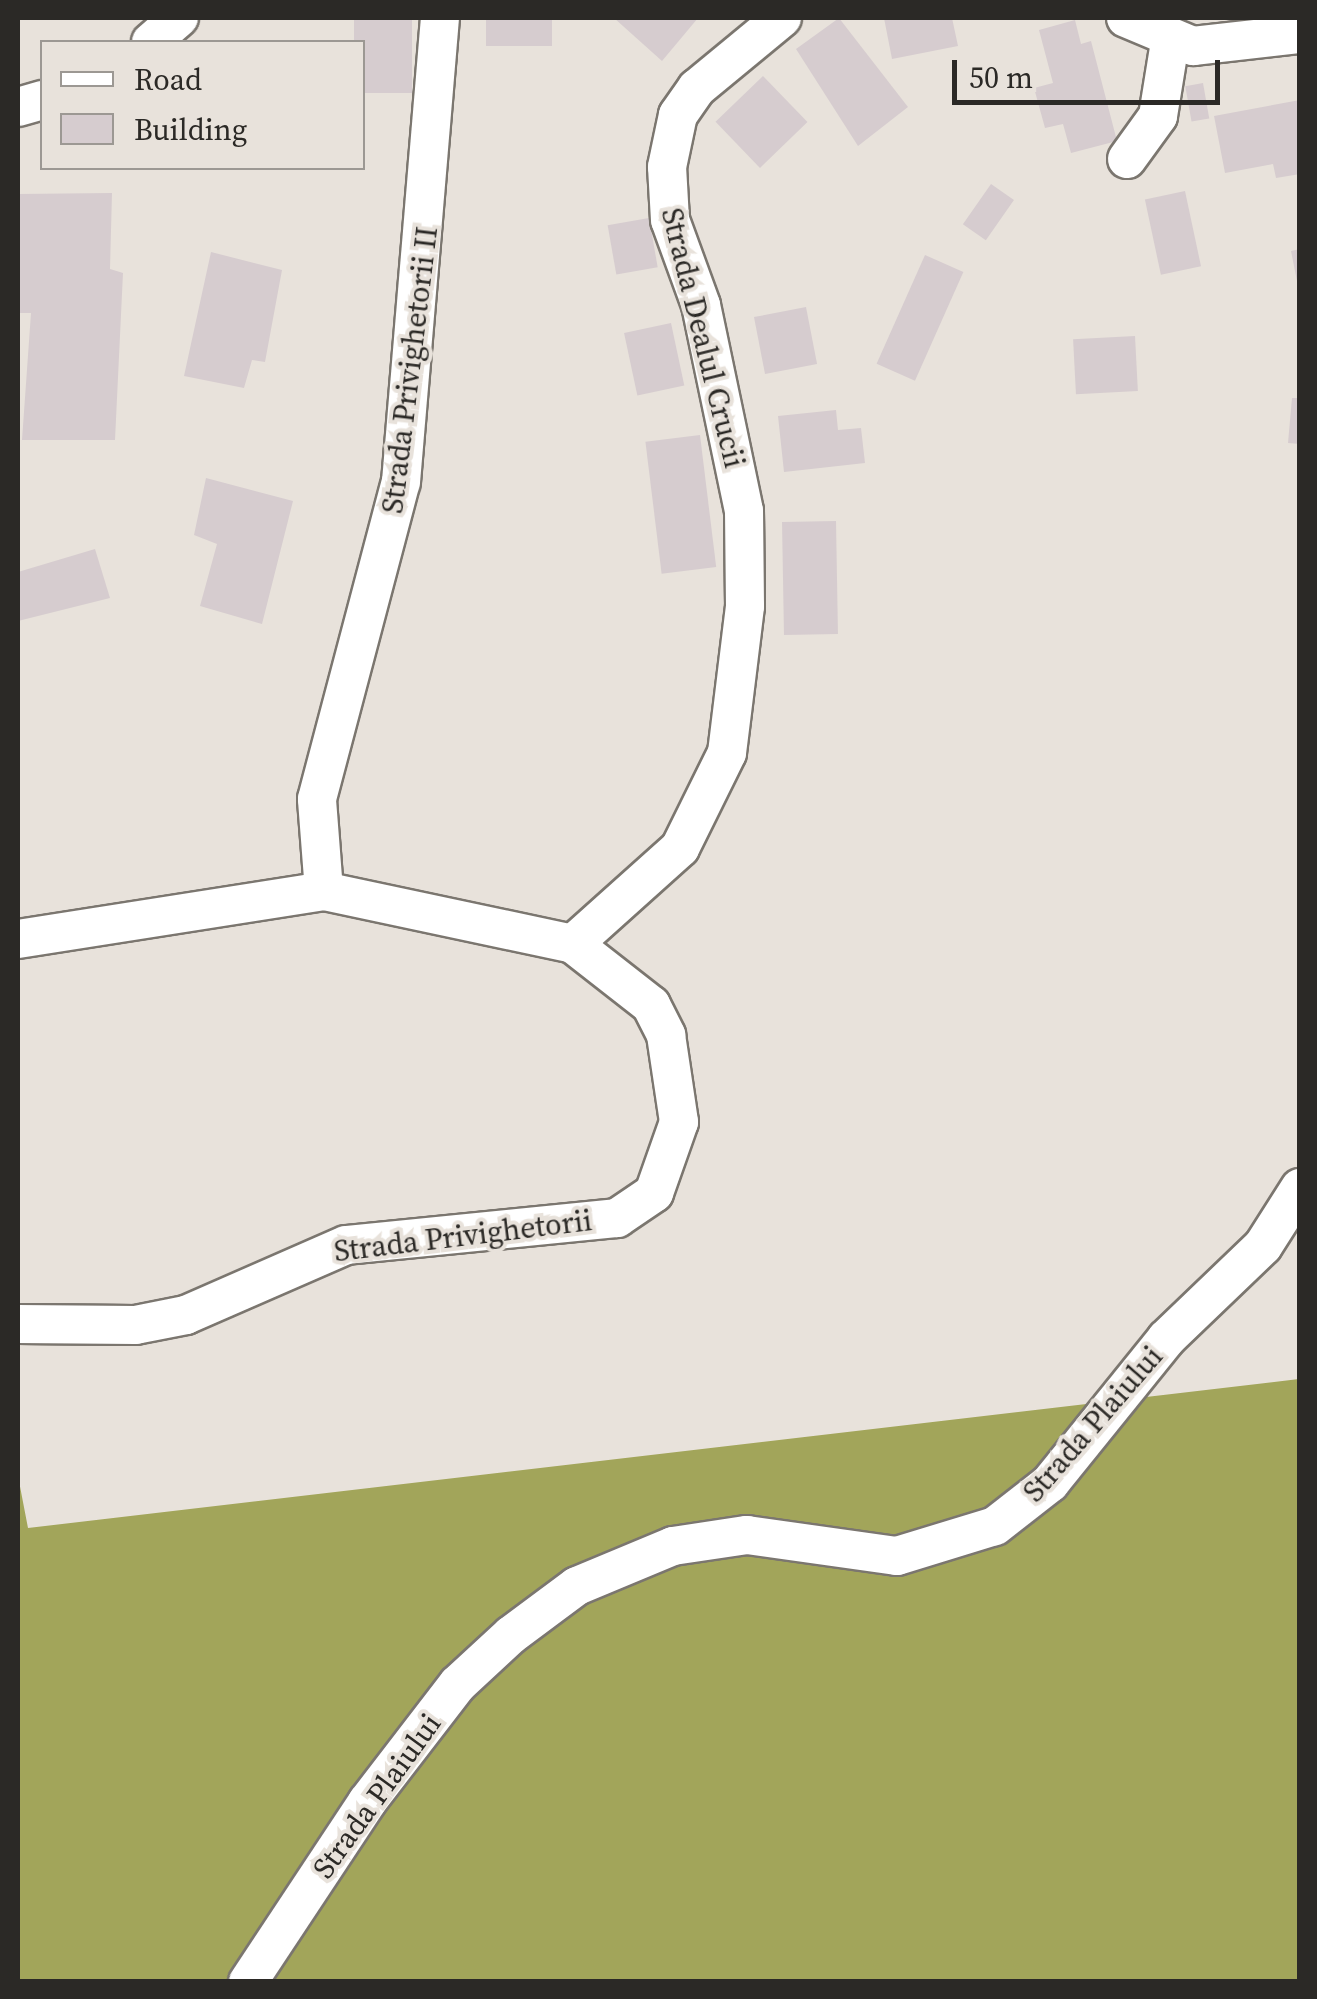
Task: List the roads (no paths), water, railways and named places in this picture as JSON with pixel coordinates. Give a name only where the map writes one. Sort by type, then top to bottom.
[{"type":"street","points":[[154,40],[179,18]]},
{"type":"street","name":"Strada Privighetorii II","points":[[324,891],[317,799],[401,482],[440,18]]},
{"type":"street","name":"Strada Dealul Crucii","points":[[573,944],[680,848],[727,753],[746,606],[744,511],[701,305],[670,220],[667,167],[678,116],[697,88],[782,18]]},
{"type":"street","points":[[1126,18],[1170,42],[1210,46],[1300,34]]},
{"type":"street","points":[[1127,160],[1160,87],[1170,42]]},
{"type":"street","name":"Strada Privighetorii","points":[[18,938],[324,891],[573,944],[650,1005],[666,1035],[679,1122],[654,1192],[617,1218],[564,1229],[346,1246],[186,1315],[136,1325],[18,1324]]},
{"type":"street","name":"Strada Plaiului","points":[[248,1982],[368,1802],[458,1684],[511,1635],[577,1586],[673,1546],[747,1535],[897,1556],[995,1526],[1050,1482],[1166,1339],[1263,1246],[1300,1188]]}]
